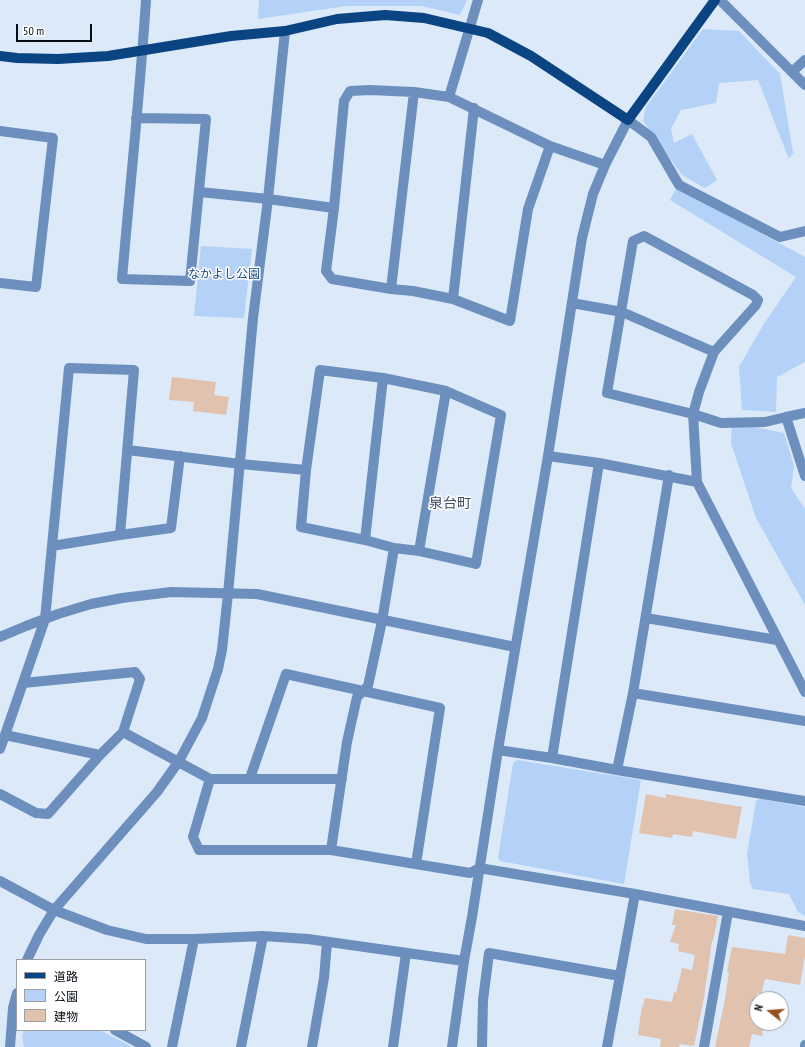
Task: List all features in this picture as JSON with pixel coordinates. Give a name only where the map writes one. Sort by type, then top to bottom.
[{"type":"main road","points":[[0,56],[58,59],[108,56],[231,36],[285,31],[337,19],[385,15],[424,18],[488,33],[531,56],[628,120],[715,0]]},
{"type":"street","points":[[136,118],[206,119],[200,192],[190,281],[122,279],[136,118],[143,51],[146,0]]},
{"type":"street","points":[[449,97],[478,0]]},
{"type":"street","points":[[720,0],[805,85]]},
{"type":"street","points":[[27,959],[39,935],[54,910],[157,792],[179,761],[202,718],[218,669],[222,650],[228,594],[252,318],[268,199],[285,31]]},
{"type":"street","points":[[792,72],[805,60]]},
{"type":"street","points":[[550,146],[528,209],[510,321],[452,299],[413,291],[391,289],[332,279],[326,271],[334,208],[344,101],[350,91],[370,90],[414,92],[449,97],[550,146],[605,165]]},
{"type":"street","points":[[391,289],[414,92]]},
{"type":"street","points":[[452,299],[474,108]]},
{"type":"street","points":[[452,1047],[464,961],[548,456],[582,238],[593,194],[605,165],[628,120],[651,137],[680,185],[780,237],[805,231]]},
{"type":"street","points":[[0,131],[53,138],[36,287],[0,283]]},
{"type":"street","points":[[200,192],[334,208]]},
{"type":"street","points":[[805,413],[765,422],[721,423],[693,414],[608,393],[633,241],[644,236],[753,295],[758,300],[756,305],[714,352],[699,392],[693,414],[697,482],[805,692]]},
{"type":"street","points":[[572,303],[622,312],[714,352]]},
{"type":"street","points":[[0,749],[45,619],[69,368],[134,370],[120,535]]},
{"type":"street","points":[[320,370],[383,378],[446,391],[501,415],[476,564],[419,551],[394,548],[365,540],[301,527],[306,470],[320,370]]},
{"type":"street","points":[[365,540],[383,378]]},
{"type":"street","points":[[419,551],[446,391]]},
{"type":"street","points":[[786,417],[805,476]]},
{"type":"street","points":[[128,450],[240,464],[306,470]]},
{"type":"street","points":[[52,546],[171,528],[180,456]]},
{"type":"street","points":[[548,456],[600,463],[697,482]]},
{"type":"street","points":[[552,758],[600,463]]},
{"type":"street","points":[[617,770],[633,693],[669,476]]},
{"type":"street","points":[[331,850],[347,742],[357,697],[368,686],[382,621],[394,548]]},
{"type":"street","points":[[0,637],[45,619],[91,604],[142,595],[171,592],[257,594],[515,648]]},
{"type":"street","points":[[646,618],[777,640]]},
{"type":"street","points":[[0,794],[36,813],[48,814],[100,755],[123,732],[140,679],[135,672],[23,683]]},
{"type":"street","points":[[250,778],[286,674],[440,708],[416,864]]},
{"type":"street","points":[[633,693],[805,721]]},
{"type":"street","points":[[123,732],[210,779],[342,778]]},
{"type":"street","points":[[5,735],[100,755]]},
{"type":"street","points":[[498,750],[805,801]]},
{"type":"street","points":[[210,779],[193,837],[199,850],[331,850],[470,873],[479,868],[635,894],[805,926]]},
{"type":"street","points":[[0,880],[54,910],[107,930],[146,939],[194,939],[263,936],[308,939],[464,961]]},
{"type":"street","points":[[607,1047],[635,894]]},
{"type":"street","points":[[704,1047],[728,912]]},
{"type":"street","points":[[241,1047],[263,936]]},
{"type":"street","points":[[172,1047],[194,939]]},
{"type":"street","points":[[312,1047],[324,978],[327,942]]},
{"type":"street","points":[[393,1047],[406,953]]},
{"type":"street","points":[[482,1047],[483,1000],[489,953],[620,976]]},
{"type":"street","points":[[10,1047],[13,1008],[16,997]]},
{"type":"street","points":[[117,1031],[146,1047]]},
{"type":"green space","points":[[259,0],[467,0],[460,15],[422,6],[346,6],[258,19]]},
{"type":"green space","points":[[703,29],[739,31],[780,74],[793,153],[789,159],[758,80],[719,83],[716,103],[681,110],[671,129],[674,143],[692,134],[717,180],[705,188],[682,175],[643,121],[646,107]]},
{"type":"green space","points":[[676,188],[805,257],[805,362],[777,377],[776,412],[742,410],[739,367],[763,325],[796,277],[670,200]]},
{"type":"green space","name":"なかよし公園","points":[[201,246],[252,249],[244,318],[194,316]]},
{"type":"green space","points":[[736,423],[784,433],[794,466],[791,488],[805,509],[805,605],[756,518],[731,443],[732,424]]},
{"type":"green space","points":[[517,760],[641,780],[624,884],[500,861],[498,858],[513,763]]},
{"type":"green space","points":[[760,799],[805,807],[805,916],[798,912],[789,894],[753,889],[750,883],[747,854],[756,801]]},
{"type":"green space","points":[[24,1031],[102,1031],[132,1047],[24,1047],[22,1037]]},
{"type":"building","points":[[172,377],[216,382],[214,395],[229,397],[226,415],[193,411],[194,402],[169,400]]},
{"type":"building","points":[[646,794],[666,798],[666,794],[742,807],[736,839],[693,831],[692,837],[673,834],[672,838],[639,833]]},
{"type":"building","points":[[675,909],[718,916],[712,941],[704,998],[694,1046],[680,1044],[679,1047],[660,1047],[661,1039],[638,1035],[641,1012],[645,998],[672,1002],[674,992],[676,993],[682,968],[692,970],[695,955],[678,951],[679,944],[670,942],[676,925],[672,925]]},
{"type":"building","points":[[788,935],[805,938],[805,956],[800,985],[765,979],[762,991],[749,991],[749,1031],[763,1031],[762,1036],[752,1034],[749,1047],[715,1047],[725,999],[729,972],[727,972],[732,947],[785,954]]},
{"type":"district","name":"泉台町","points":[[450,504]]}]
